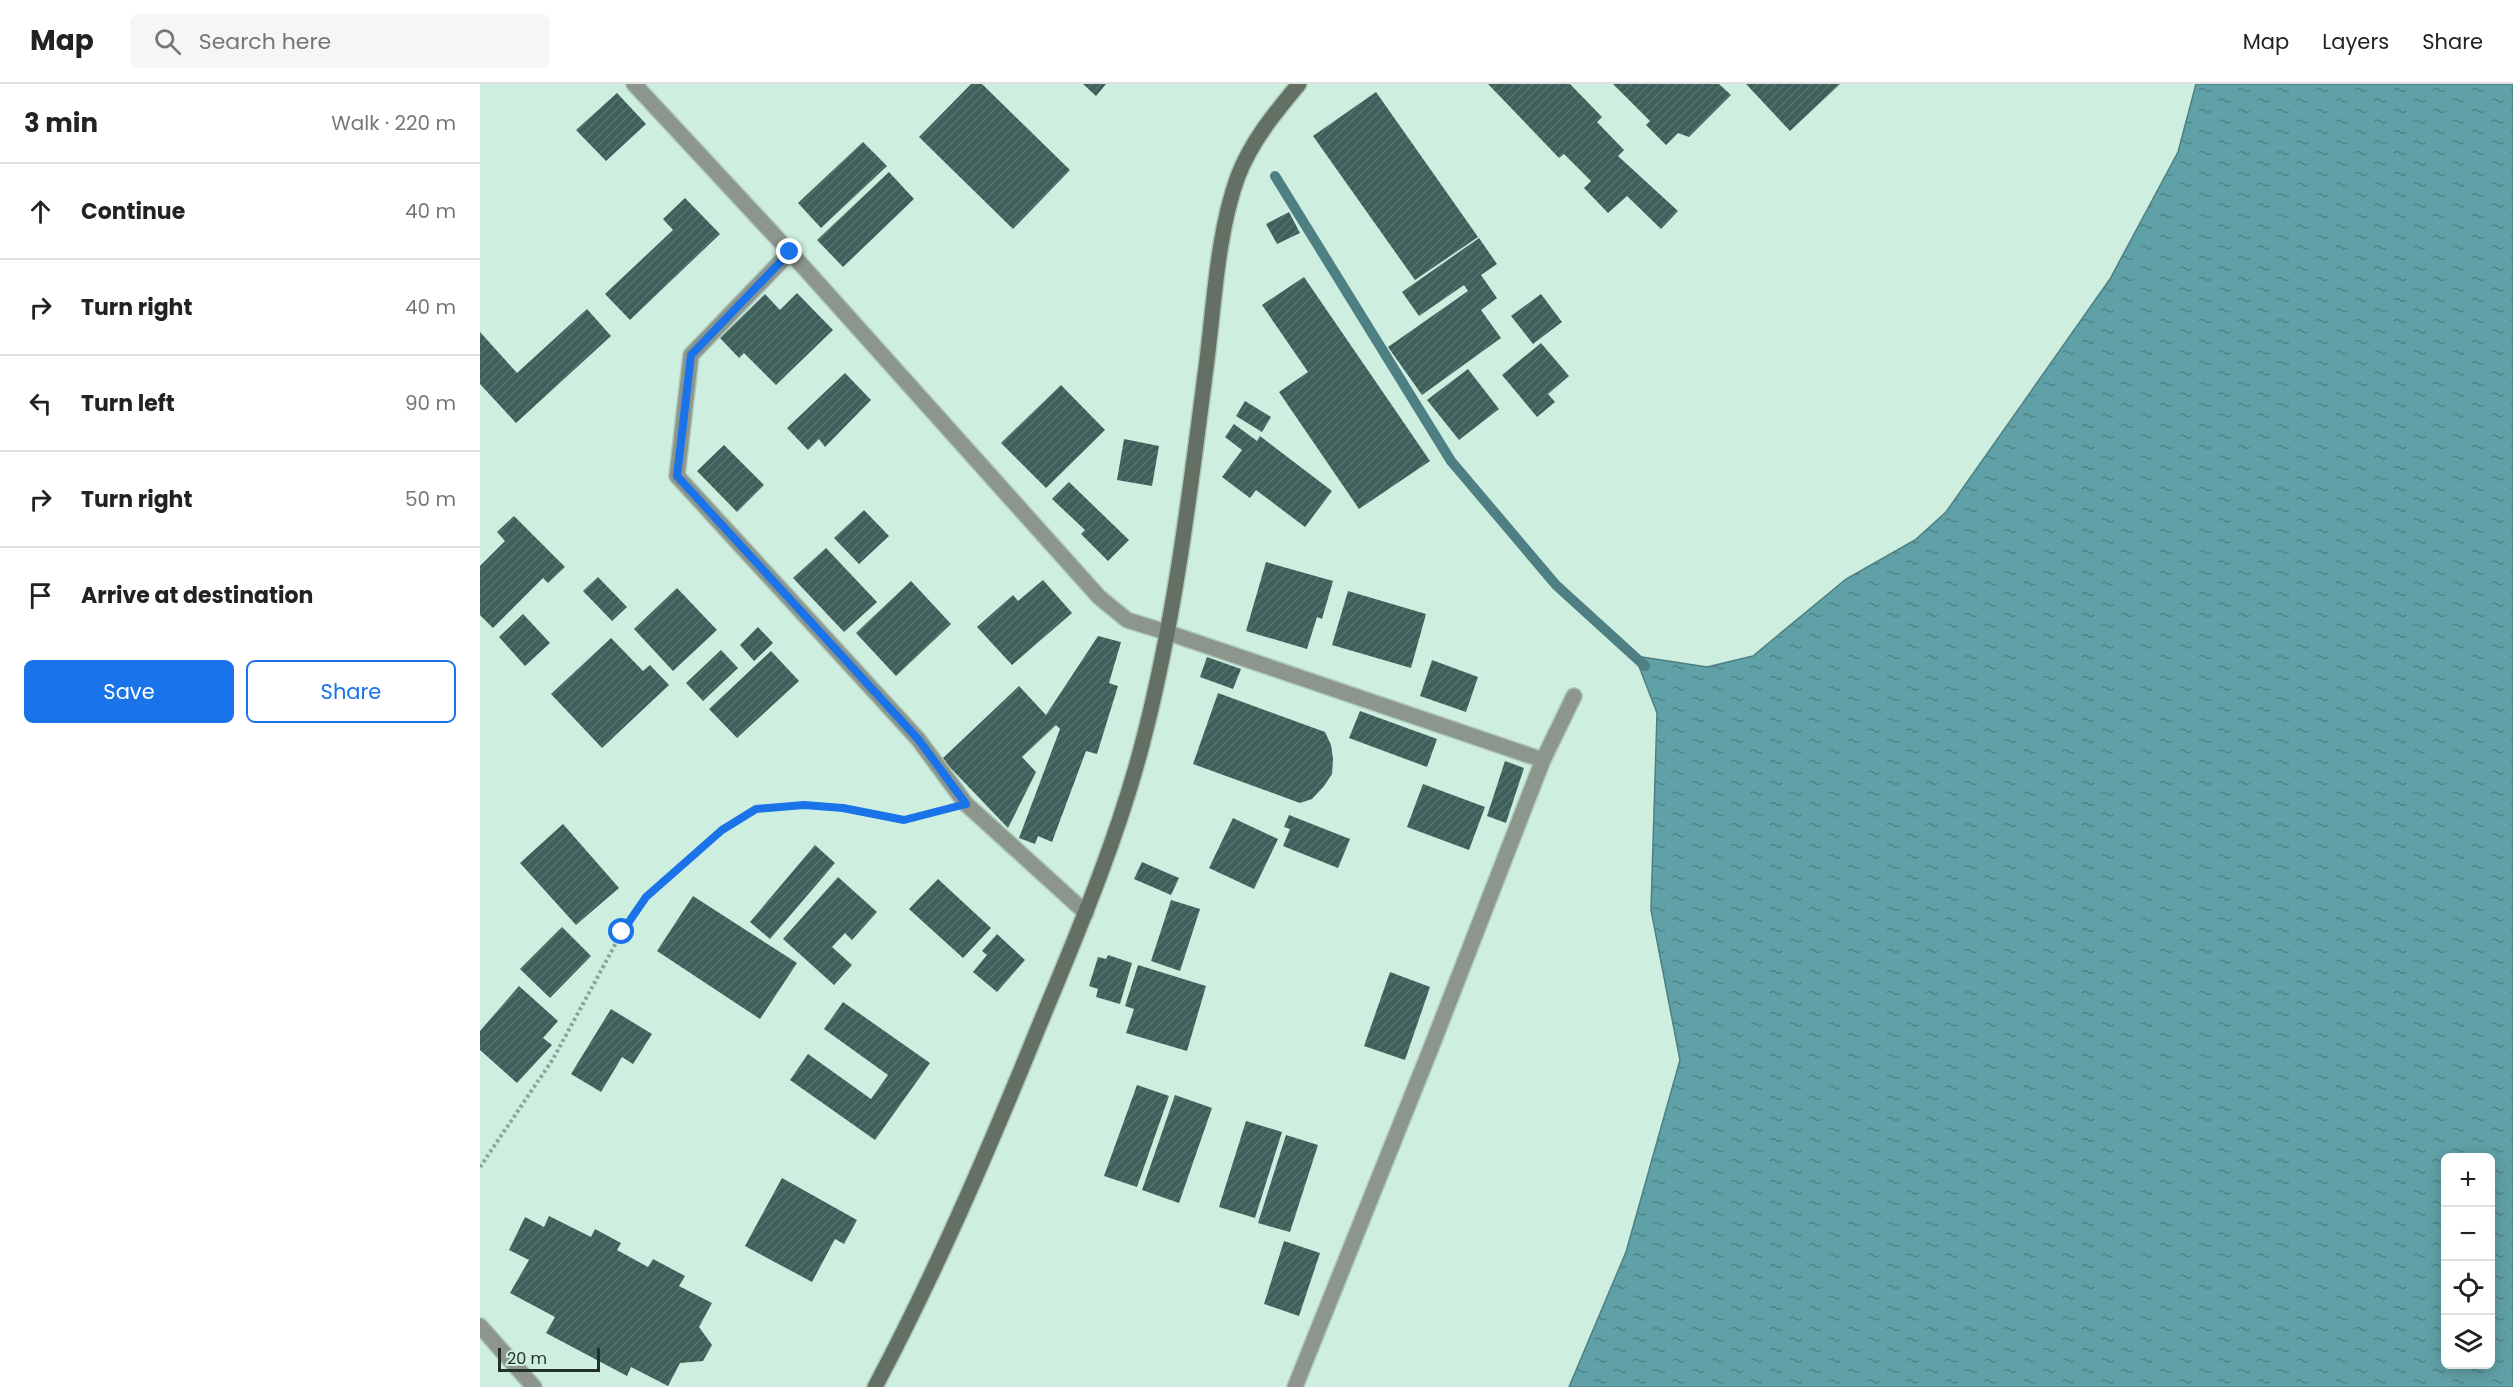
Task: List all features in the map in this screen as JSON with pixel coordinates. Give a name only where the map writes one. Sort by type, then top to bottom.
[{"type":"street","points":[[634,84],[790,252],[1099,597],[1127,620],[1543,760]]},
{"type":"street","points":[[875,1387],[964,1209],[1086,913],[1142,748],[1169,633],[1191,498],[1224,232],[1237,179],[1253,142],[1299,84]]},
{"type":"street","points":[[790,252],[691,355],[677,476],[918,739],[966,804],[1086,913]]},
{"type":"street","points":[[1295,1387],[1433,1043],[1543,760],[1574,696]]},
{"type":"street","points":[[480,1326],[534,1387]]},
{"type":"path","points":[[480,1167],[553,1059],[622,932],[646,897],[722,830],[756,809],[814,805],[843,808],[904,820],[966,804]]},
{"type":"water","points":[[2196,84],[2513,84],[2513,1387],[1569,1387],[1626,1252],[1680,1060],[1651,910],[1657,713],[1635,656],[1707,667],[1753,656],[1846,579],[1915,540],[1946,512],[2110,279],[2178,152]]},
{"type":"building","points":[[971,84],[982,84],[1070,170],[1013,229],[919,137]]},
{"type":"building","points":[[1083,84],[1106,84],[1096,96]]},
{"type":"building","points":[[1488,84],[1570,84],[1602,117],[1597,122],[1624,150],[1618,156],[1678,211],[1661,229],[1627,196],[1608,213],[1584,188],[1591,181],[1564,154],[1559,158]]},
{"type":"building","points":[[1613,84],[1719,84],[1731,95],[1689,137],[1678,133],[1666,145],[1646,125],[1650,121]]},
{"type":"building","points":[[1746,84],[1840,84],[1790,131]]},
{"type":"building","points":[[1376,92],[1478,237],[1415,280],[1313,136]]},
{"type":"building","points":[[617,93],[646,124],[606,161],[576,130]]},
{"type":"building","points":[[863,142],[887,166],[821,228],[798,203]]},
{"type":"building","points":[[889,172],[914,199],[843,267],[817,240]]},
{"type":"building","points":[[685,198],[720,234],[630,320],[605,294],[673,230],[663,219]]},
{"type":"building","points":[[1289,212],[1300,233],[1277,244],[1266,224]]},
{"type":"building","points":[[1479,238],[1497,264],[1481,275],[1497,298],[1481,310],[1501,338],[1422,395],[1388,347],[1468,291],[1464,285],[1419,316],[1402,292]]},
{"type":"building","points":[[1304,277],[1430,461],[1359,509],[1279,392],[1308,372],[1262,305]]},
{"type":"building","points":[[797,293],[833,330],[776,385],[744,353],[739,358],[720,338],[765,294],[780,310]]},
{"type":"building","points":[[1541,294],[1562,322],[1533,344],[1511,316]]},
{"type":"building","points":[[587,309],[611,336],[516,423],[480,384],[480,332],[517,373]]},
{"type":"building","points":[[1541,343],[1569,376],[1548,394],[1555,402],[1537,417],[1502,375]]},
{"type":"building","points":[[1468,369],[1499,409],[1459,440],[1427,400]]},
{"type":"building","points":[[845,373],[871,400],[825,447],[819,439],[808,450],[787,428]]},
{"type":"building","points":[[1061,385],[1105,430],[1046,488],[1001,443]]},
{"type":"building","points":[[1245,401],[1271,417],[1262,432],[1236,416]]},
{"type":"building","points":[[1234,424],[1257,441],[1260,436],[1332,491],[1305,527],[1256,490],[1250,498],[1222,477],[1242,450],[1225,437]]},
{"type":"building","points":[[1124,439],[1159,446],[1152,486],[1117,480]]},
{"type":"building","points":[[724,445],[764,485],[737,512],[697,471]]},
{"type":"building","points":[[1069,482],[1129,540],[1108,561],[1081,534],[1085,530],[1052,499]]},
{"type":"building","points":[[864,510],[889,536],[859,564],[834,538]]},
{"type":"building","points":[[514,516],[565,567],[548,583],[543,578],[493,628],[480,615],[480,566],[505,541],[497,532]]},
{"type":"building","points":[[826,548],[877,602],[844,632],[793,578]]},
{"type":"building","points":[[1266,562],[1333,581],[1322,619],[1317,617],[1307,649],[1246,631]]},
{"type":"building","points":[[598,577],[627,607],[612,621],[583,591]]},
{"type":"building","points":[[1043,580],[1072,613],[1012,665],[977,627],[1013,595],[1018,601]]},
{"type":"building","points":[[911,581],[951,624],[896,676],[856,633]]},
{"type":"building","points":[[677,588],[717,630],[673,671],[634,629]]},
{"type":"building","points":[[1348,591],[1426,614],[1411,668],[1332,645]]},
{"type":"building","points":[[523,614],[550,643],[525,666],[499,637]]},
{"type":"building","points":[[758,627],[773,643],[754,661],[740,645]]},
{"type":"building","points":[[1098,636],[1121,642],[1109,683],[1118,686],[1097,754],[1086,751],[1052,842],[1038,836],[1035,844],[1019,838],[1060,729],[1056,725],[1022,757],[1036,772],[1008,828],[942,759],[1019,686],[1046,715]]},
{"type":"building","points":[[611,638],[643,671],[650,665],[669,685],[602,748],[551,694]]},
{"type":"building","points":[[721,650],[738,668],[703,701],[686,683]]},
{"type":"building","points":[[771,651],[799,681],[737,738],[709,709]]},
{"type":"building","points":[[1207,657],[1241,669],[1233,689],[1200,677]]},
{"type":"building","points":[[1432,660],[1478,677],[1466,712],[1420,696]]},
{"type":"building","points":[[1218,693],[1325,732],[1331,745],[1332,774],[1312,799],[1300,803],[1193,764]]},
{"type":"building","points":[[1360,711],[1437,739],[1427,767],[1349,738]]},
{"type":"building","points":[[1505,761],[1524,768],[1506,823],[1487,816]]},
{"type":"building","points":[[1423,784],[1485,807],[1469,850],[1407,827]]},
{"type":"building","points":[[1289,815],[1350,839],[1338,868],[1283,846],[1290,829],[1284,827]]},
{"type":"building","points":[[1233,818],[1278,839],[1254,889],[1209,868]]},
{"type":"building","points":[[563,824],[619,888],[576,925],[520,863]]},
{"type":"building","points":[[815,845],[835,863],[770,939],[750,922]]},
{"type":"building","points":[[1142,862],[1179,878],[1171,895],[1134,879]]},
{"type":"building","points":[[838,877],[877,912],[852,940],[845,933],[832,947],[852,965],[834,985],[783,939]]},
{"type":"building","points":[[938,879],[991,928],[963,958],[909,909]]},
{"type":"building","points":[[693,896],[797,963],[760,1019],[657,951]]},
{"type":"building","points":[[1171,900],[1200,909],[1180,971],[1151,961]]},
{"type":"building","points":[[562,927],[591,956],[550,998],[520,969]]},
{"type":"building","points":[[997,934],[1025,960],[997,992],[973,972],[987,955],[982,951]]},
{"type":"building","points":[[1108,955],[1132,963],[1120,1004],[1096,997],[1098,989],[1089,986],[1098,957],[1106,959]]},
{"type":"building","points":[[1138,965],[1206,986],[1187,1051],[1126,1033],[1134,1009],[1125,1006]]},
{"type":"building","points":[[1390,972],[1430,987],[1405,1060],[1364,1046]]},
{"type":"building","points":[[519,986],[558,1021],[543,1038],[552,1045],[517,1083],[480,1050],[480,1031]]},
{"type":"building","points":[[843,1002],[930,1063],[875,1140],[790,1080],[808,1054],[871,1099],[888,1075],[824,1029]]},
{"type":"building","points":[[611,1009],[652,1034],[633,1064],[622,1057],[601,1092],[571,1074]]},
{"type":"building","points":[[1137,1085],[1169,1096],[1137,1187],[1104,1176]]},
{"type":"building","points":[[1175,1095],[1212,1108],[1179,1203],[1142,1190]]},
{"type":"building","points":[[1246,1121],[1282,1132],[1255,1218],[1219,1207]]},
{"type":"building","points":[[1286,1135],[1318,1145],[1290,1232],[1258,1223]]},
{"type":"building","points":[[782,1178],[857,1220],[844,1244],[835,1239],[812,1282],[745,1246]]},
{"type":"building","points":[[549,1216],[591,1237],[595,1229],[621,1243],[617,1250],[648,1267],[653,1259],[685,1276],[679,1286],[712,1303],[699,1327],[712,1345],[703,1361],[680,1363],[668,1386],[631,1367],[627,1376],[546,1333],[555,1317],[510,1293],[529,1260],[509,1250],[525,1217],[544,1227]]},
{"type":"building","points":[[1284,1241],[1320,1253],[1299,1316],[1264,1304]]},
{"type":"waterway","points":[[1275,176],[1451,461],[1556,585],[1645,666]]},
{"type":"route","points":[[622,932],[646,897],[722,830],[756,809],[804,805],[843,808],[904,820],[966,804],[918,739],[677,476],[691,355],[790,252]]}]
